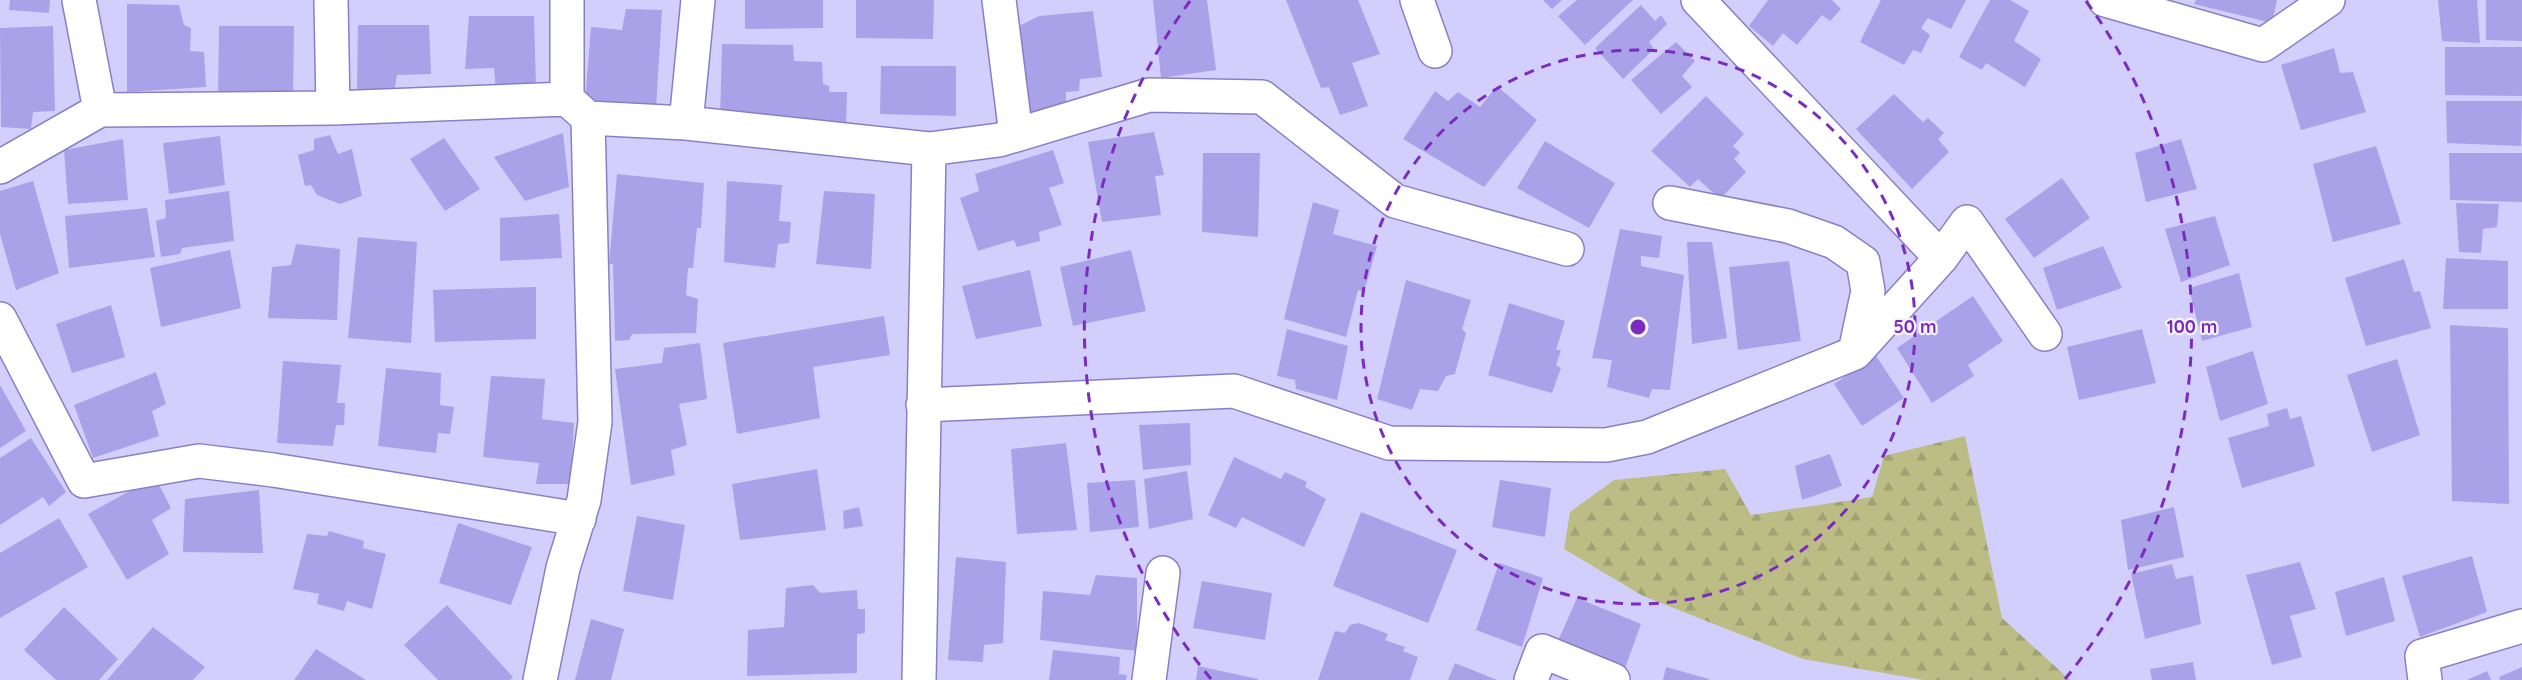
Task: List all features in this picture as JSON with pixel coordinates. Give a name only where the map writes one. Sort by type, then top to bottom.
[{"type":"street","points":[[79,0],[100,110]]},
{"type":"street","points":[[331,0],[333,108]]},
{"type":"street","points":[[540,680],[563,568],[584,500],[595,422],[578,108],[567,0]]},
{"type":"street","points":[[686,123],[698,0]]},
{"type":"street","points":[[999,0],[1016,135]]},
{"type":"street","points":[[1417,0],[1435,51]]},
{"type":"street","points":[[1698,0],[1941,258]]},
{"type":"street","points":[[2105,0],[2263,45],[2328,0]]},
{"type":"street","points":[[0,167],[100,110],[578,108],[686,123],[928,149],[999,140],[1149,95],[1262,97],[1395,201],[1567,249]]},
{"type":"street","points":[[919,680],[928,149]]},
{"type":"street","points":[[1670,203],[1721,211],[1788,226],[1834,242],[1863,262],[1868,291],[1855,353]]},
{"type":"street","points":[[923,405],[1234,391],[1389,443],[1606,445],[1647,437],[1855,353],[1941,258],[1967,222],[2045,334]]},
{"type":"street","points":[[0,319],[84,481],[199,461],[273,470],[579,519]]},
{"type":"street","points":[[1149,680],[1163,573]]},
{"type":"street","points":[[2426,680],[2421,656],[2522,626]]},
{"type":"street","points":[[1531,680],[1542,651],[1613,680]]},
{"type":"green space","points":[[1965,436],[2002,618],[2070,680],[1924,680],[1803,659],[1643,596],[1564,549],[1570,512],[1614,480],[1725,469],[1751,515],[1872,497],[1884,456]]},
{"type":"building","points":[[10,0],[50,0],[49,13],[9,10]]},
{"type":"building","points":[[745,0],[823,0],[823,28],[745,29]]},
{"type":"building","points":[[856,0],[934,0],[933,39],[856,38]]},
{"type":"building","points":[[1153,0],[1207,0],[1216,70],[1161,78]]},
{"type":"building","points":[[1286,0],[1358,0],[1380,54],[1352,63],[1368,106],[1340,115],[1329,87],[1321,88]]},
{"type":"building","points":[[1543,0],[1562,0],[1552,9]]},
{"type":"building","points":[[1577,0],[1633,0],[1585,45],[1558,16]]},
{"type":"building","points":[[1768,0],[1832,0],[1841,9],[1830,21],[1822,15],[1797,45],[1783,33],[1773,46],[1749,26]]},
{"type":"building","points":[[1881,0],[1966,0],[1951,29],[1928,18],[1921,28],[1930,35],[1921,53],[1913,50],[1904,65],[1860,42]]},
{"type":"building","points":[[1990,0],[2010,0],[2029,11],[2014,41],[2041,59],[2025,87],[1986,63],[1982,70],[1959,57]]},
{"type":"building","points":[[2196,0],[2277,0],[2272,23],[2194,4]]},
{"type":"building","points":[[2438,0],[2477,0],[2480,43],[2442,41]]},
{"type":"building","points":[[2486,0],[2522,0],[2522,41],[2486,40]]},
{"type":"building","points":[[127,4],[179,5],[184,25],[191,28],[190,51],[204,52],[206,87],[127,92]]},
{"type":"building","points":[[1641,5],[1655,21],[1661,15],[1667,24],[1649,42],[1654,49],[1623,79],[1595,48]]},
{"type":"building","points":[[626,9],[662,10],[656,108],[585,101],[591,27],[622,30]]},
{"type":"building","points":[[1093,11],[1102,77],[1080,79],[1079,91],[1066,92],[1066,110],[1027,113],[1013,29],[1039,16]]},
{"type":"building","points":[[469,16],[534,16],[536,87],[496,91],[494,68],[465,69]]},
{"type":"building","points":[[358,25],[429,25],[431,74],[397,75],[394,93],[357,95]]},
{"type":"building","points":[[53,26],[55,111],[33,112],[31,129],[1,127],[0,28]]},
{"type":"building","points":[[219,26],[294,26],[293,99],[218,101]]},
{"type":"building","points":[[1676,42],[1695,61],[1682,76],[1692,87],[1661,114],[1631,80]]},
{"type":"building","points":[[722,44],[793,45],[794,61],[822,62],[823,84],[829,86],[829,92],[847,92],[846,127],[720,120]]},
{"type":"building","points":[[2445,47],[2522,47],[2522,96],[2445,95]]},
{"type":"building","points":[[2334,48],[2340,73],[2353,72],[2366,112],[2301,130],[2281,65]]},
{"type":"building","points":[[881,66],[956,66],[956,116],[880,114]]},
{"type":"building","points":[[1497,86],[1537,120],[1484,187],[1403,139],[1435,91],[1448,101],[1458,92],[1480,107]]},
{"type":"building","points":[[1894,94],[1923,122],[1928,118],[1944,133],[1938,139],[1949,152],[1912,189],[1856,129]]},
{"type":"building","points":[[1706,96],[1744,134],[1733,146],[1740,153],[1734,159],[1746,172],[1720,199],[1698,179],[1690,187],[1651,151]]},
{"type":"building","points":[[2446,101],[2522,101],[2521,146],[2447,143]]},
{"type":"building","points":[[1154,132],[1164,175],[1155,176],[1161,215],[1102,222],[1088,142]]},
{"type":"building","points":[[563,133],[569,187],[525,201],[494,157]]},
{"type":"building","points":[[330,135],[338,154],[352,149],[362,196],[340,204],[317,195],[311,185],[305,186],[298,155],[314,150],[314,139]]},
{"type":"building","points":[[220,136],[225,185],[169,194],[163,143]]},
{"type":"building","points":[[444,138],[480,189],[445,211],[410,159]]},
{"type":"building","points":[[123,139],[128,200],[68,204],[64,150]]},
{"type":"building","points":[[2181,139],[2197,189],[2146,202],[2135,153]]},
{"type":"building","points":[[1545,141],[1615,183],[1589,228],[1517,188]]},
{"type":"building","points":[[2376,146],[2401,224],[2333,242],[2313,164]]},
{"type":"building","points":[[1053,150],[1064,183],[1049,188],[1062,225],[1039,232],[1040,241],[1017,247],[1014,240],[978,251],[960,198],[979,191],[975,174]]},
{"type":"building","points":[[1203,153],[1260,153],[1258,237],[1202,232]]},
{"type":"building","points":[[2449,153],[2522,153],[2522,202],[2450,200]]},
{"type":"building","points":[[617,174],[704,183],[701,228],[697,228],[693,268],[688,268],[686,295],[698,299],[696,333],[632,334],[629,340],[615,341],[613,264],[609,264]]},
{"type":"building","points":[[2062,178],[2090,218],[2034,258],[2005,219]]},
{"type":"building","points":[[33,181],[59,273],[16,290],[0,234],[0,191]]},
{"type":"building","points":[[727,181],[782,185],[779,221],[791,222],[789,243],[778,244],[775,268],[724,262]]},
{"type":"building","points":[[229,191],[234,241],[182,248],[180,254],[161,257],[156,221],[166,218],[165,200]]},
{"type":"building","points":[[824,191],[875,194],[871,269],[816,264]]},
{"type":"building","points":[[1313,202],[1339,210],[1333,234],[1377,246],[1364,292],[1358,290],[1346,337],[1284,319]]},
{"type":"building","points":[[2456,203],[2499,204],[2497,227],[2483,229],[2481,253],[2459,252]]},
{"type":"building","points":[[147,208],[155,257],[69,268],[65,216]]},
{"type":"building","points":[[559,214],[562,258],[500,261],[500,218]]},
{"type":"building","points":[[2215,216],[2230,265],[2181,282],[2165,229]]},
{"type":"building","points":[[1620,229],[1662,236],[1659,258],[1641,256],[1641,266],[1684,275],[1670,390],[1652,389],[1649,398],[1607,387],[1612,360],[1592,358]]},
{"type":"building","points":[[358,237],[417,242],[411,343],[348,338]]},
{"type":"building","points":[[1687,242],[1712,242],[1727,338],[1692,344]]},
{"type":"building","points":[[296,244],[340,249],[337,320],[268,318],[272,267],[291,265]]},
{"type":"building","points":[[2103,246],[2122,288],[2057,310],[2043,268]]},
{"type":"building","points":[[230,250],[241,308],[161,327],[150,268]]},
{"type":"building","points":[[1131,250],[1146,311],[1073,326],[1060,267]]},
{"type":"building","points":[[2446,258],[2508,261],[2508,309],[2443,309]]},
{"type":"building","points":[[2404,259],[2414,292],[2420,291],[2431,328],[2366,346],[2345,278]]},
{"type":"building","points":[[1789,261],[1801,341],[1738,350],[1729,267]]},
{"type":"building","points":[[1030,270],[1042,326],[976,339],[962,286]]},
{"type":"building","points":[[2239,273],[2252,327],[2202,341],[2189,288]]},
{"type":"building","points":[[1406,280],[1471,300],[1462,329],[1466,333],[1455,374],[1446,376],[1438,391],[1420,389],[1412,410],[1377,399]]},
{"type":"building","points":[[536,287],[536,339],[435,342],[433,290]]},
{"type":"building","points":[[1973,296],[2003,341],[1968,365],[1974,376],[1932,403],[1897,348]]},
{"type":"building","points":[[1509,303],[1565,321],[1556,350],[1561,350],[1556,365],[1561,368],[1552,393],[1488,375]]},
{"type":"building","points":[[111,305],[125,357],[72,373],[56,324]]},
{"type":"building","points":[[884,316],[890,355],[813,367],[820,418],[737,434],[723,343]]},
{"type":"building","points":[[2450,325],[2508,328],[2509,504],[2452,501]]},
{"type":"building","points":[[1287,329],[1348,346],[1337,400],[1296,389],[1295,380],[1277,376]]},
{"type":"building","points":[[2142,329],[2156,383],[2079,400],[2067,347]]},
{"type":"building","points":[[700,343],[707,399],[679,404],[687,445],[671,450],[675,475],[631,485],[615,369],[662,363],[664,348]]},
{"type":"building","points":[[2253,351],[2268,404],[2220,421],[2206,367]]},
{"type":"building","points":[[1876,356],[1904,398],[1862,426],[1834,384]]},
{"type":"building","points":[[2397,359],[2420,435],[2372,452],[2347,375]]},
{"type":"building","points":[[283,361],[341,365],[337,403],[345,403],[344,425],[336,425],[333,446],[277,443]]},
{"type":"building","points":[[386,368],[441,373],[440,405],[454,407],[450,434],[438,433],[436,453],[378,446]]},
{"type":"building","points":[[156,372],[166,404],[152,411],[159,436],[93,458],[74,405]]},
{"type":"building","points":[[491,376],[545,379],[542,419],[574,423],[571,484],[536,484],[539,463],[483,457]]},
{"type":"building","points":[[0,385],[26,431],[0,448]]},
{"type":"building","points":[[2287,408],[2290,419],[2301,416],[2315,466],[2242,488],[2228,438],[2269,426],[2267,414]]},
{"type":"building","points":[[1190,423],[1191,465],[1143,470],[1139,425]]},
{"type":"building","points":[[31,438],[66,492],[49,506],[43,497],[0,525],[0,458]]},
{"type":"building","points":[[1066,443],[1077,530],[1017,534],[1011,449]]},
{"type":"building","points":[[1830,454],[1842,486],[1802,500],[1795,466]]},
{"type":"building","points":[[1234,457],[1281,479],[1285,472],[1307,482],[1305,487],[1326,499],[1304,547],[1242,517],[1236,528],[1208,515]]},
{"type":"building","points":[[817,469],[826,530],[740,540],[732,484]]},
{"type":"building","points":[[1187,471],[1193,519],[1149,529],[1144,479]]},
{"type":"building","points":[[155,477],[171,508],[152,520],[169,554],[127,580],[88,514]]},
{"type":"building","points":[[1135,480],[1139,527],[1090,532],[1087,483]]},
{"type":"building","points":[[1500,480],[1551,488],[1545,537],[1492,527]]},
{"type":"building","points":[[259,490],[263,553],[183,552],[185,499]]},
{"type":"building","points":[[859,507],[863,526],[844,529],[843,511]]},
{"type":"building","points":[[2174,507],[2184,557],[2128,570],[2121,520]]},
{"type":"building","points":[[1361,512],[1457,550],[1428,623],[1333,586]]},
{"type":"building","points":[[637,516],[685,525],[673,600],[623,591]]},
{"type":"building","points":[[59,518],[88,567],[0,618],[0,553]]},
{"type":"building","points":[[458,523],[532,547],[511,605],[439,583]]},
{"type":"building","points":[[329,531],[364,541],[363,548],[386,554],[372,609],[347,601],[344,611],[317,604],[319,594],[293,589],[307,534],[327,536]]},
{"type":"building","points":[[2472,556],[2487,612],[2420,637],[2402,576]]},
{"type":"building","points":[[956,557],[1006,562],[1003,643],[984,645],[983,662],[948,660]]},
{"type":"building","points":[[2300,562],[2316,609],[2290,616],[2302,657],[2272,665],[2246,575]]},
{"type":"building","points":[[1499,563],[1543,578],[1522,647],[1476,630]]},
{"type":"building","points":[[2172,564],[2176,579],[2193,575],[2201,624],[2145,639],[2131,574]]},
{"type":"building","points":[[1096,575],[1137,578],[1137,651],[1040,640],[1043,591],[1090,595]]},
{"type":"building","points":[[2384,577],[2395,621],[2346,636],[2335,592]]},
{"type":"building","points":[[1202,581],[1272,593],[1265,640],[1193,628]]},
{"type":"building","points":[[813,585],[820,593],[857,590],[858,609],[865,609],[865,633],[857,634],[857,673],[747,676],[748,630],[784,627],[786,588]]},
{"type":"building","points":[[1577,598],[1641,624],[1624,671],[1557,643]]},
{"type":"building","points":[[447,605],[513,677],[510,680],[438,680],[404,645]]},
{"type":"building","points":[[64,607],[118,659],[99,680],[56,680],[24,650]]},
{"type":"building","points":[[591,619],[624,629],[611,680],[575,680]]},
{"type":"building","points":[[1359,623],[1388,634],[1385,640],[1405,647],[1403,651],[1418,657],[1410,680],[1318,680],[1335,631],[1345,633],[1350,625]]},
{"type":"building","points":[[153,627],[205,667],[193,680],[107,680]]},
{"type":"building","points":[[316,649],[366,680],[294,680]]},
{"type":"building","points":[[1053,650],[1120,657],[1119,674],[1127,675],[1126,680],[1049,680]]},
{"type":"building","points":[[2193,662],[2196,680],[2152,680],[2150,669]]},
{"type":"building","points":[[1455,663],[1497,680],[1448,680]]},
{"type":"building","points":[[1198,666],[1258,679],[1258,680],[1196,680]]},
{"type":"building","points":[[1666,667],[1709,679],[1709,680],[1663,680]]},
{"type":"building","points":[[2522,667],[2522,680],[2500,680],[2499,677]]},
{"type":"building","points":[[2487,671],[2491,680],[2467,680]]}]
